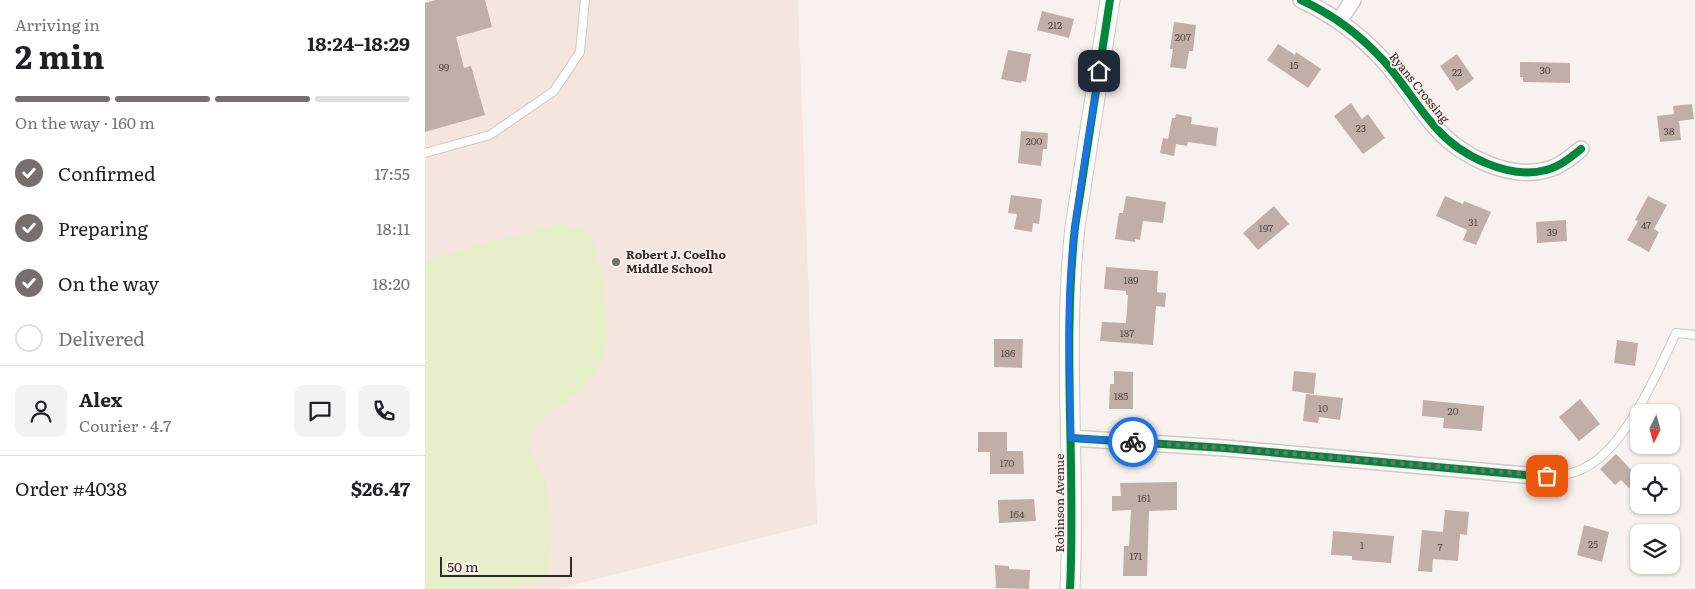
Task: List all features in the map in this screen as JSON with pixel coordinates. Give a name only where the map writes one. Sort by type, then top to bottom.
[{"type":"street","name":"Robinson Avenue","points":[[1070,589],[1071,438],[1069,322],[1072,257],[1075,226],[1110,0]]},
{"type":"street","name":"Ryans Crossing","points":[[1301,0],[1317,7],[1361,38],[1401,81],[1437,130],[1454,145],[1473,157],[1492,166],[1513,171],[1530,172],[1546,170],[1559,165],[1581,149]]},
{"type":"street","points":[[1339,21],[1353,0]]},
{"type":"street","points":[[1071,438],[1224,448],[1535,476]]},
{"type":"lane","points":[[425,153],[490,135],[554,91],[580,52],[585,0]]},
{"type":"lane","points":[[1535,476],[1558,476],[1574,472],[1587,467],[1599,459],[1610,447],[1639,406],[1657,377],[1677,333],[1695,335]]},
{"type":"shaded area","name":"Robert J. Coelho Middle School","points":[[425,0],[798,0],[817,524],[556,589],[425,589]]},
{"type":"green space","points":[[559,224],[591,233],[604,292],[607,334],[604,353],[597,371],[585,386],[542,418],[528,436],[531,457],[544,475],[551,520],[548,578],[507,589],[425,589],[425,260]]},
{"type":"building","points":[[436,0],[485,0],[492,27],[456,37],[464,68],[471,66],[485,115],[425,132],[425,3]]},
{"type":"building","points":[[1042,11],[1074,19],[1069,38],[1037,30]]},
{"type":"building","points":[[1174,22],[1196,25],[1193,51],[1189,51],[1186,69],[1170,67],[1173,49],[1170,49]]},
{"type":"building","points":[[1278,44],[1295,55],[1296,52],[1321,69],[1308,88],[1267,60]]},
{"type":"building","points":[[1008,50],[1031,54],[1026,82],[1022,81],[1021,83],[1001,79]]},
{"type":"building","points":[[1457,54],[1474,79],[1457,91],[1440,66]]},
{"type":"building","points":[[1520,62],[1570,63],[1570,83],[1523,82],[1523,77],[1520,77]]},
{"type":"building","points":[[1351,103],[1362,119],[1368,114],[1385,138],[1363,154],[1334,116]]},
{"type":"building","points":[[1692,104],[1694,119],[1679,121],[1681,140],[1660,142],[1657,116],[1674,114],[1673,106]]},
{"type":"building","points":[[1176,114],[1192,117],[1191,124],[1218,128],[1216,146],[1188,142],[1187,146],[1176,144],[1174,156],[1160,153],[1163,138],[1168,139],[1172,118],[1175,118]]},
{"type":"building","points":[[1021,131],[1048,133],[1047,149],[1043,149],[1041,166],[1018,163]]},
{"type":"building","points":[[1011,195],[1042,199],[1039,224],[1033,223],[1032,232],[1014,229],[1017,214],[1008,213]]},
{"type":"building","points":[[1126,196],[1166,202],[1163,223],[1143,221],[1140,240],[1135,239],[1135,242],[1115,239],[1119,213],[1123,213]]},
{"type":"building","points":[[1445,196],[1463,204],[1464,201],[1491,212],[1476,245],[1463,240],[1467,230],[1436,216]]},
{"type":"building","points":[[1648,196],[1667,205],[1654,229],[1659,232],[1649,252],[1627,240],[1638,221],[1635,220]]},
{"type":"building","points":[[1274,206],[1289,224],[1258,250],[1243,233]]},
{"type":"building","points":[[1566,220],[1567,241],[1537,243],[1536,222]]},
{"type":"building","points":[[1106,267],[1158,271],[1157,292],[1166,293],[1165,307],[1156,306],[1153,345],[1100,341],[1102,322],[1126,323],[1128,295],[1126,295],[1126,291],[1104,289]]},
{"type":"building","points":[[994,339],[1023,339],[1022,368],[994,367]]},
{"type":"building","points":[[1617,340],[1638,343],[1635,366],[1614,363]]},
{"type":"building","points":[[1114,371],[1133,372],[1133,409],[1109,409],[1110,384],[1114,384]]},
{"type":"building","points":[[1294,371],[1316,373],[1314,394],[1292,391]]},
{"type":"building","points":[[1306,394],[1343,398],[1340,420],[1319,417],[1318,423],[1303,421]]},
{"type":"building","points":[[1580,399],[1600,424],[1579,441],[1559,417]]},
{"type":"building","points":[[1423,400],[1484,406],[1482,431],[1443,428],[1444,418],[1422,416]]},
{"type":"building","points":[[978,432],[1007,432],[1007,451],[1023,451],[1024,474],[990,474],[990,452],[978,452]]},
{"type":"building","points":[[1616,454],[1630,469],[1630,487],[1621,480],[1615,485],[1600,469]]},
{"type":"building","points":[[1177,482],[1177,510],[1149,511],[1147,576],[1123,576],[1124,546],[1129,546],[1131,510],[1112,511],[1112,496],[1121,496],[1120,483]]},
{"type":"building","points":[[1034,499],[1036,521],[999,523],[998,500]]},
{"type":"building","points":[[1445,510],[1469,512],[1467,535],[1460,534],[1458,561],[1433,559],[1432,572],[1418,571],[1422,530],[1443,532]]},
{"type":"building","points":[[1584,525],[1609,532],[1602,562],[1577,555]]},
{"type":"building","points":[[1333,531],[1394,536],[1391,563],[1352,560],[1352,556],[1331,555]]},
{"type":"building","points":[[995,565],[1009,566],[1009,569],[1030,570],[1029,589],[996,588]]},
{"type":"cycle path","points":[[1070,589],[1069,362],[1071,272],[1075,227],[1110,0]]},
{"type":"cycle path","points":[[1301,0],[1335,19],[1365,42],[1390,68],[1437,129],[1447,139],[1472,156],[1502,169],[1532,172],[1555,167],[1581,149]]},
{"type":"cycle path","points":[[1071,438],[1224,448],[1536,476]]},
{"type":"way so far","points":[[1133,442],[1547,476]]},
{"type":"place","name":"Robert J. Coelho Middle School","points":[[616,262]]},
{"type":"route","points":[[1099,71],[1072,257],[1069,322],[1071,438],[1133,442]]}]
